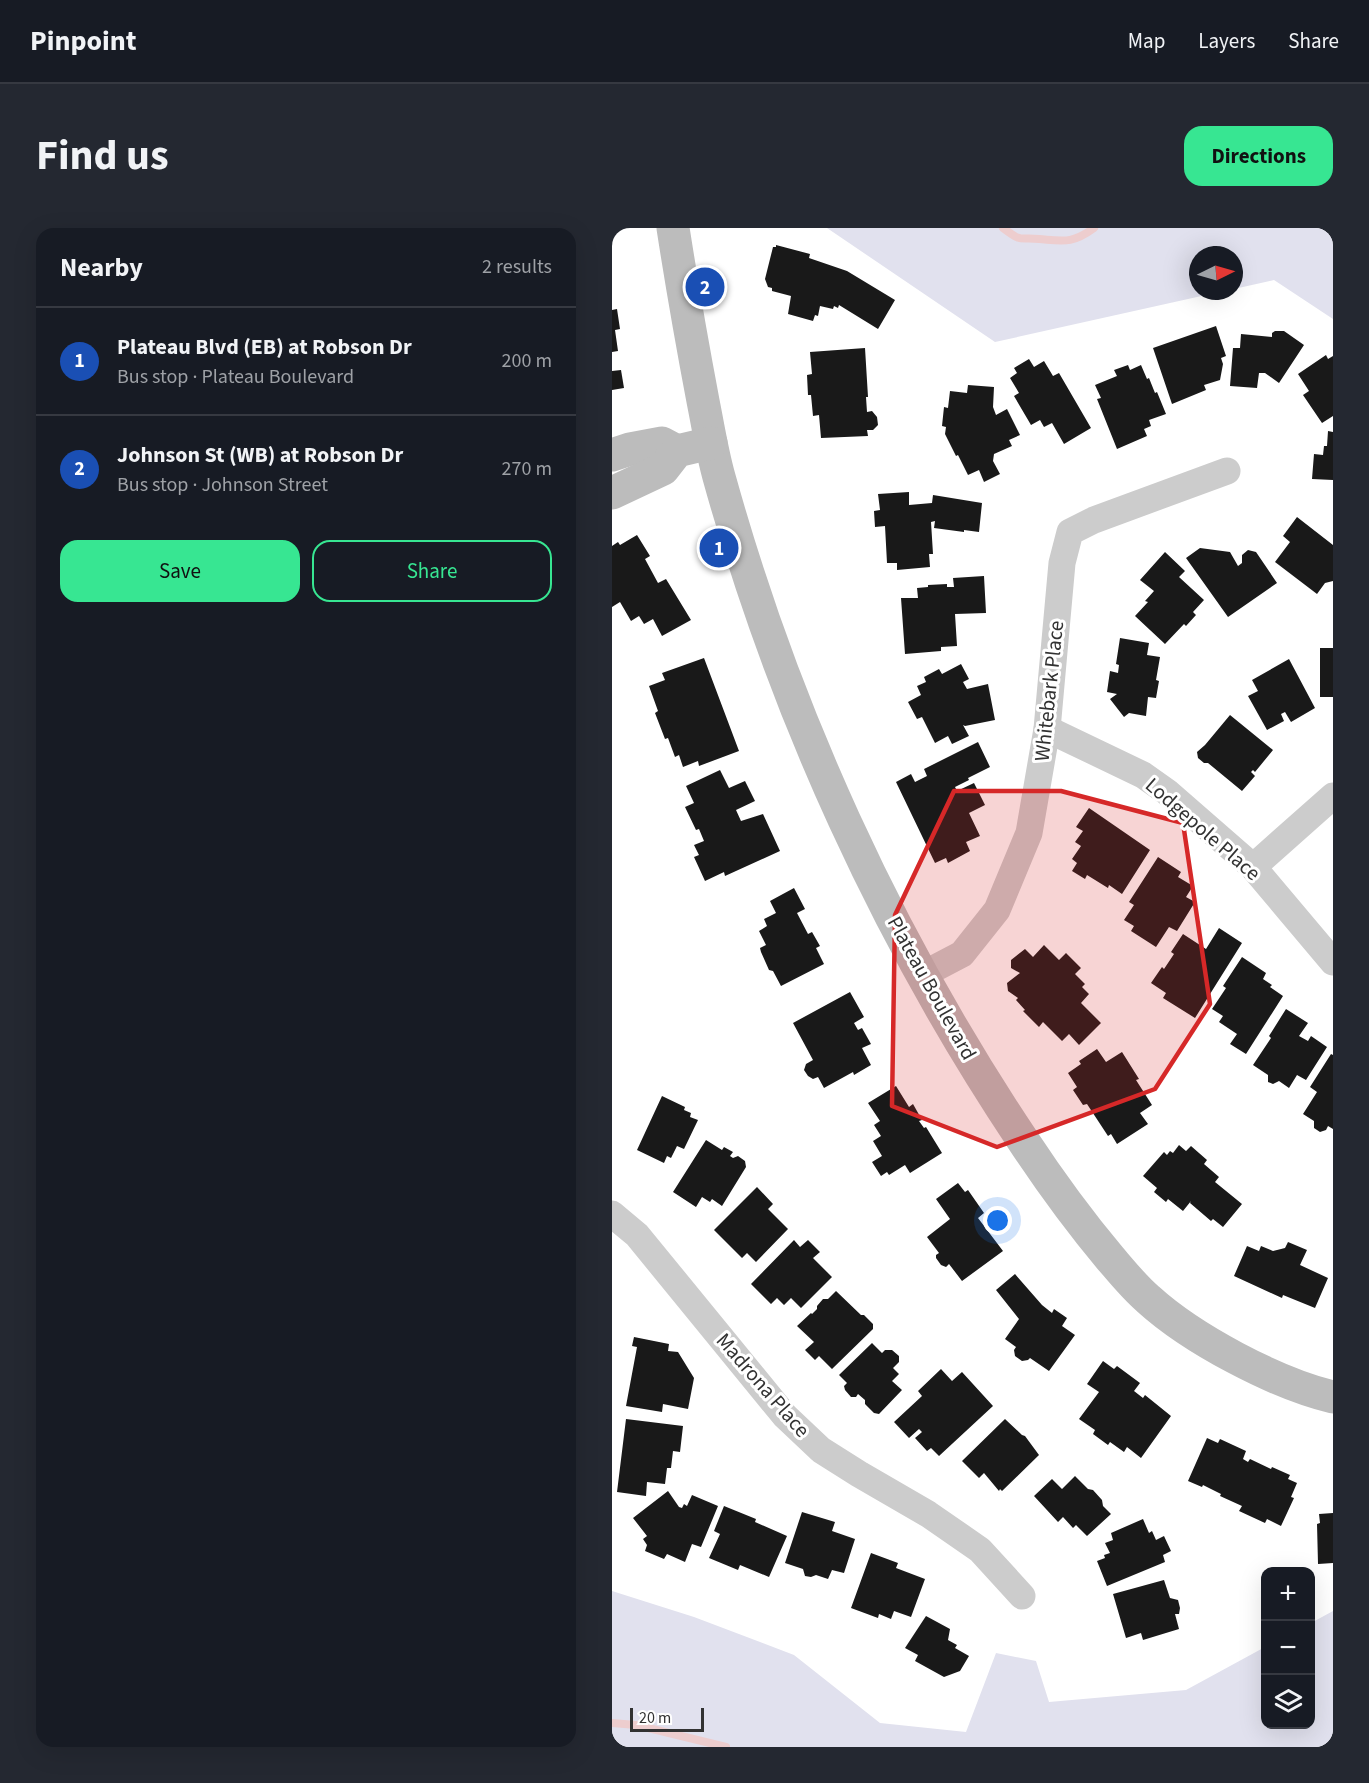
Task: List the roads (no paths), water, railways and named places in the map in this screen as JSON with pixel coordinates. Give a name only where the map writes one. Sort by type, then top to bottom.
[{"type":"street","name":"Plateau Boulevard","points":[[673,228],[686,314],[711,443],[753,586],[812,749],[877,887],[922,975],[998,1104],[1053,1186],[1088,1232],[1148,1300],[1183,1325],[1280,1380],[1333,1397]]},
{"type":"street","points":[[612,455],[662,443],[677,452]]},
{"type":"street","points":[[612,493],[663,469],[677,452],[711,443]]},
{"type":"street","name":"Whitebark Place","points":[[922,975],[962,954],[997,910],[1029,833],[1047,729],[1062,563],[1070,532],[1094,520],[1227,471]]},
{"type":"street","name":"Lodgepole Place","points":[[1047,729],[1143,775],[1159,786],[1252,867],[1333,962]]},
{"type":"street","points":[[1252,867],[1333,796]]},
{"type":"street","name":"Madrona Place","points":[[612,1214],[637,1235],[792,1422],[821,1449],[928,1514],[980,1550],[1022,1596]]},
{"type":"waterway","points":[[1003,228],[1021,238],[1062,241],[1080,237],[1094,228]]},
{"type":"waterway","points":[[612,1723],[636,1725],[726,1747]]},
{"type":"place","name":"Johnson St (WB) at Robson Dr","points":[[705,287]]},
{"type":"place","name":"Plateau Blvd (EB) at Robson Dr","points":[[719,548]]}]
